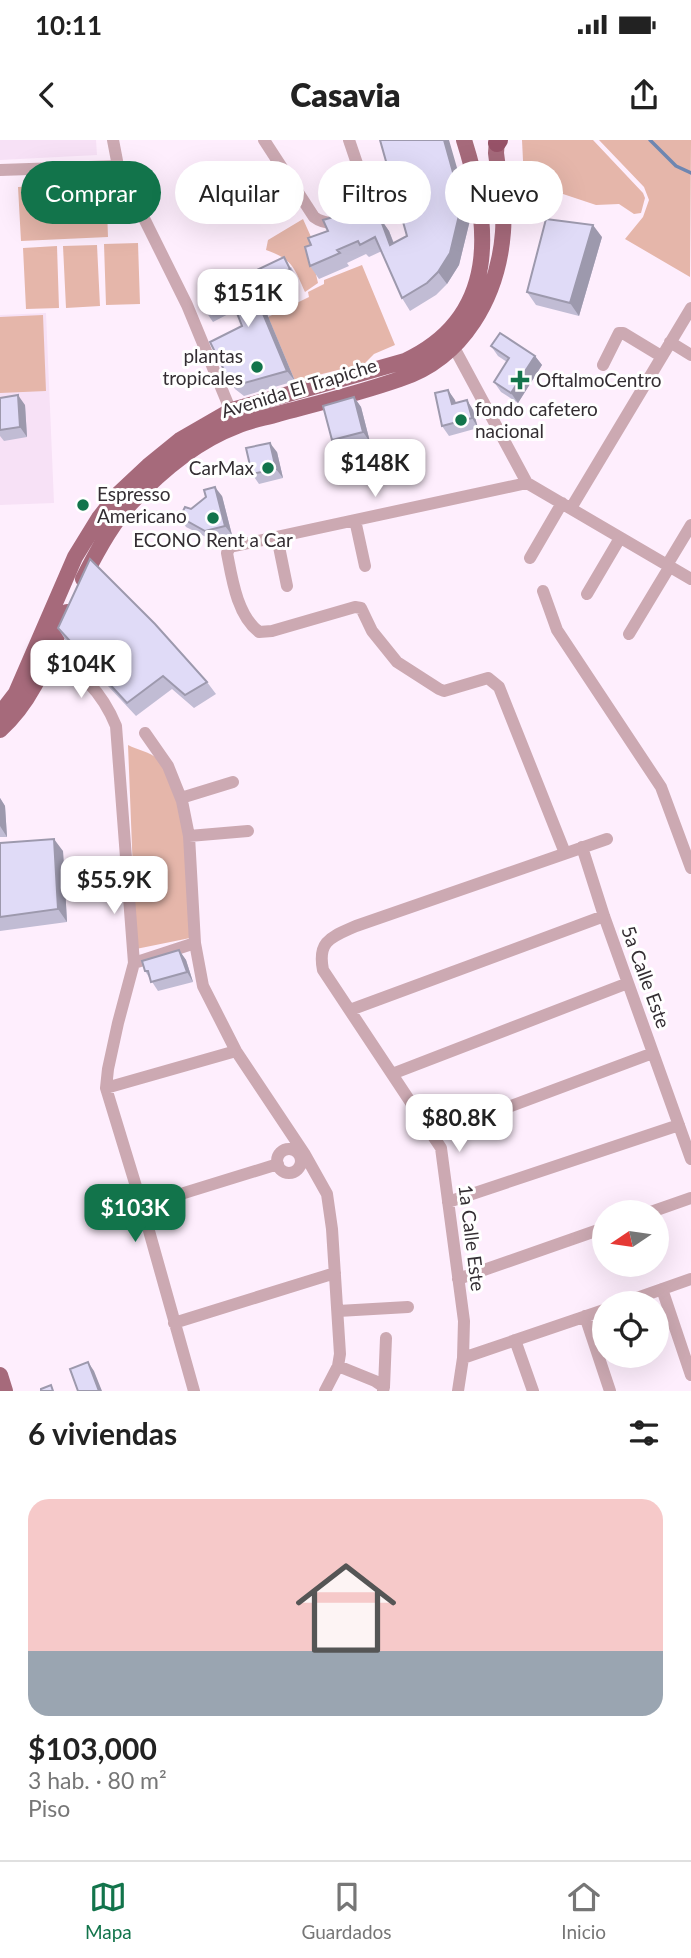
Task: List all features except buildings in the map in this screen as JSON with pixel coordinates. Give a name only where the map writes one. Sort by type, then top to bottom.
[{"type":"main road","name":"Avenida El Trapiche","points":[[450,341],[475,286],[484,254],[483,221],[464,140]]},
{"type":"main road","name":"Avenida El Trapiche","points":[[0,715],[16,693],[75,556],[99,518],[125,488],[180,440],[234,418],[405,361],[450,341],[473,325],[489,296],[503,231],[497,144]]},
{"type":"main road","points":[[469,157],[483,158],[497,144]]},
{"type":"main road","name":"Avenida El Trapiche","points":[[0,730],[35,687],[94,557],[130,504],[187,452],[234,418]]},
{"type":"main road","points":[[48,656],[44,650],[45,638],[66,591],[75,556]]},
{"type":"main road","points":[[0,701],[31,658]]},
{"type":"main road","points":[[0,1375],[5,1391]]},
{"type":"street","points":[[113,140],[117,161]]},
{"type":"street","points":[[264,140],[306,207],[314,217],[326,223],[359,215],[368,204],[364,183],[349,140]]},
{"type":"street","points":[[0,170],[21,169]]},
{"type":"street","points":[[147,224],[187,305],[234,418]]},
{"type":"street","points":[[530,558],[566,506],[691,308]]},
{"type":"street","points":[[603,365],[619,333],[661,356]]},
{"type":"street","points":[[450,341],[527,483],[691,579]]},
{"type":"street","points":[[670,342],[691,355]]},
{"type":"street","points":[[527,483],[230,547],[228,550],[239,600],[258,632],[272,631],[355,607],[361,608],[372,631],[397,662],[439,689],[444,691],[488,678],[493,679],[499,687],[565,853],[607,839]]},
{"type":"street","points":[[355,520],[365,566]]},
{"type":"street","points":[[629,634],[691,525]]},
{"type":"street","points":[[277,537],[287,586]]},
{"type":"street","points":[[587,594],[620,538]]},
{"type":"street","points":[[543,591],[557,630],[662,787],[691,869]]},
{"type":"street","points":[[48,656],[77,672],[102,699],[116,726],[134,963],[115,1035],[106,1088],[194,1391]]},
{"type":"street","points":[[145,733],[168,766],[181,798],[189,835],[195,943],[203,986],[236,1051],[327,1194],[332,1229],[340,1354],[338,1366],[325,1391]]},
{"type":"street","points":[[181,798],[233,782]]},
{"type":"street","points":[[189,835],[248,831]]},
{"type":"street","name":"5a Calle Este","points":[[582,847],[691,1159]]},
{"type":"street","name":"1a Calle Este","points":[[458,1391],[463,1358],[464,1321],[441,1148],[323,970],[320,956],[324,945],[332,937],[356,926],[565,853]]},
{"type":"street","points":[[350,1010],[604,916]]},
{"type":"street","points":[[134,963],[195,943]]},
{"type":"street","points":[[393,1074],[628,983]]},
{"type":"street","points":[[106,1088],[236,1051]]},
{"type":"street","points":[[433,1135],[653,1053]]},
{"type":"street","points":[[448,1202],[679,1125]]},
{"type":"street","points":[[142,1206],[278,1164],[278,1157],[283,1151],[290,1149],[302,1154]]},
{"type":"street","points":[[669,1206],[691,1198]]},
{"type":"street","points":[[458,1279],[592,1232]]},
{"type":"street","points":[[174,1323],[335,1273]]},
{"type":"street","points":[[657,1291],[691,1279]]},
{"type":"street","points":[[662,1289],[691,1375]]},
{"type":"street","points":[[338,1311],[408,1307]]},
{"type":"street","points":[[463,1358],[592,1314]]},
{"type":"street","points":[[585,1316],[610,1391]]},
{"type":"street","points":[[383,1389],[386,1338]]},
{"type":"street","points":[[515,1340],[533,1391]]},
{"type":"street","points":[[338,1366],[375,1381],[383,1389]]},
{"type":"shaded area","points":[[0,140],[96,140],[97,155],[0,160]]},
{"type":"shaded area","points":[[522,140],[593,140],[643,193],[645,198],[641,213],[634,214],[619,204],[596,205],[563,194],[563,161],[523,161]]},
{"type":"shaded area","points":[[599,140],[691,140],[690,277],[625,239],[643,217],[649,200],[644,187]]},
{"type":"shaded area","points":[[18,187],[21,187],[21,224],[108,224],[108,237],[21,241]]},
{"type":"shaded area","points":[[304,221],[316,248],[315,270],[318,283],[305,292],[291,265],[282,257],[266,250],[268,240],[295,224],[304,224]]},
{"type":"shaded area","points":[[138,243],[140,304],[106,305],[104,244]]},
{"type":"shaded area","points":[[97,245],[100,306],[66,308],[63,246]]},
{"type":"shaded area","points":[[57,246],[59,308],[26,309],[23,248]]},
{"type":"shaded area","points":[[362,265],[395,345],[374,354],[365,363],[295,381],[268,317],[309,297],[308,292],[324,284],[324,280]]},
{"type":"shaded area","points":[[46,313],[54,503],[0,505],[0,315]]},
{"type":"shaded area","points":[[43,315],[46,391],[0,393],[0,317]]},
{"type":"shaded area","points":[[128,745],[157,759],[168,776],[176,797],[185,844],[190,938],[136,949]]},
{"type":"waterway","points":[[650,140],[676,166],[691,173]]},
{"type":"place","name":"plantas tropicales","points":[[257,367]]},
{"type":"place","name":"OftalmoCentro","points":[[520,380]]},
{"type":"place","name":"fondo cafetero nacional","points":[[461,420]]},
{"type":"place","name":"CarMax","points":[[268,468]]},
{"type":"place","name":"Espresso Americano","points":[[83,505]]},
{"type":"place","name":"ECONO Rent a Car","points":[[213,518]]}]
